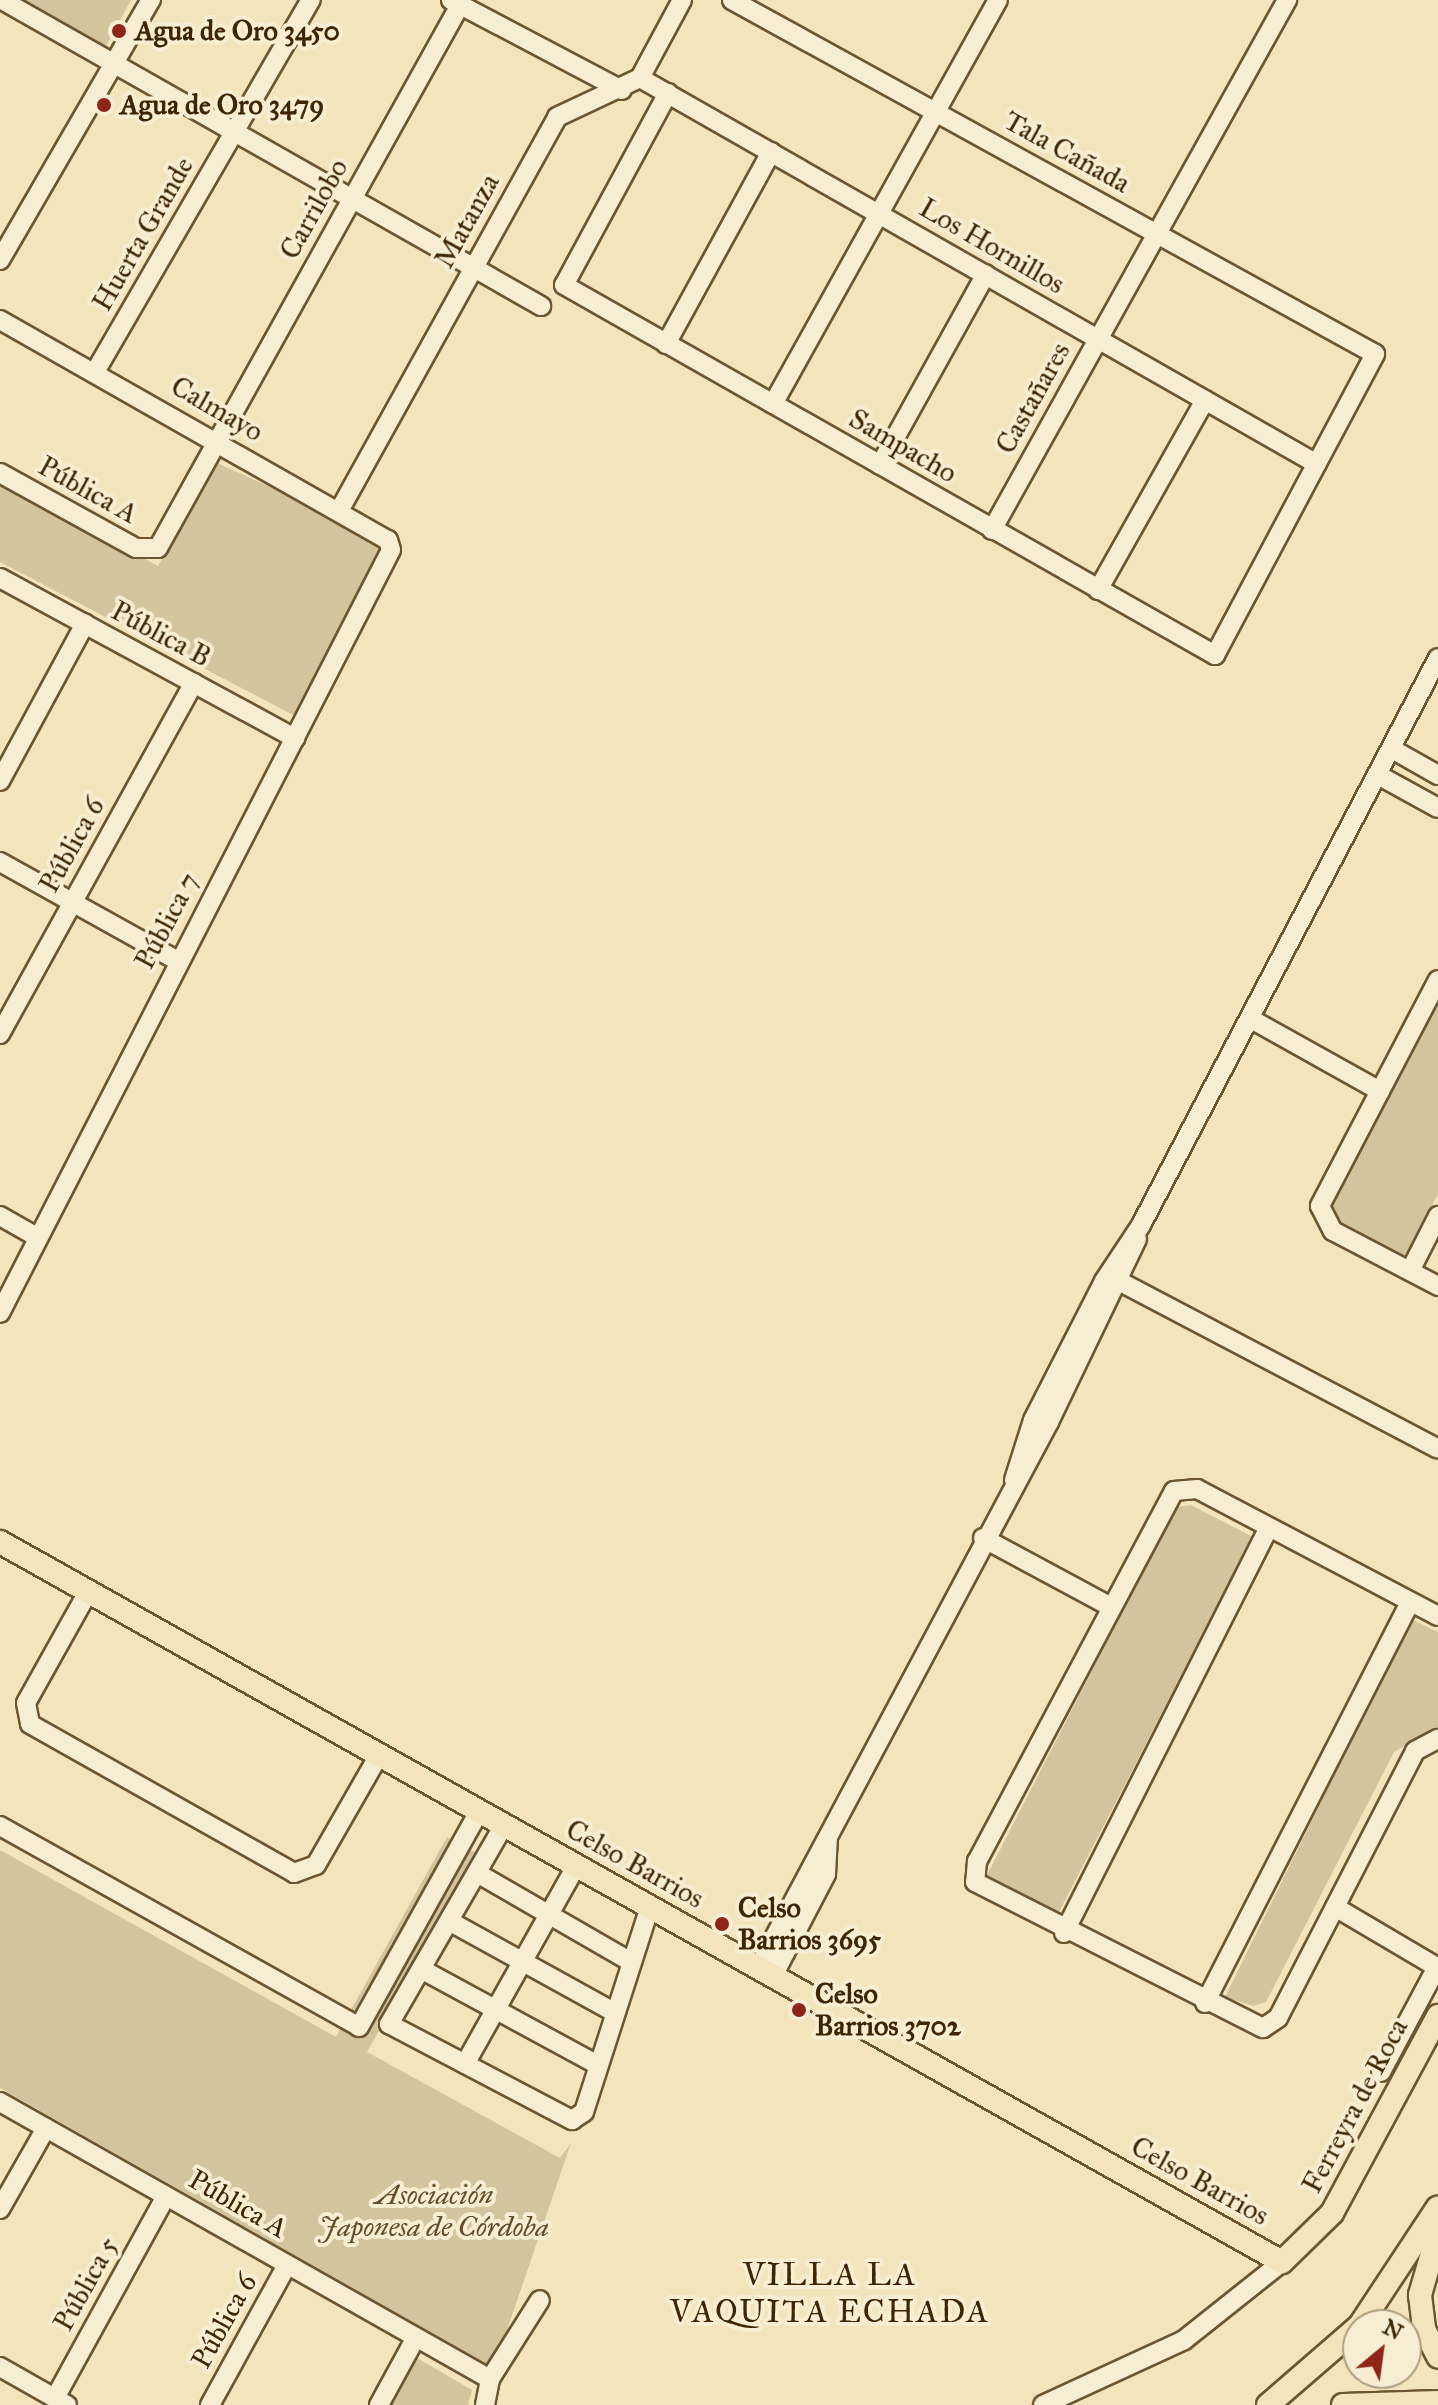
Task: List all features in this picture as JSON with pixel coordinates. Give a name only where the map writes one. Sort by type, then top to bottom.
[{"type":"main road","name":"Celso Barrios","points":[[0,1542],[1282,2262]]},
{"type":"main road","name":"Ferreyra de Roca","points":[[1282,2262],[1332,2213],[1438,2016]]},
{"type":"main road","points":[[1370,2309],[1438,2207]]},
{"type":"main road","points":[[1438,2233],[1420,2295],[1424,2329],[1438,2357]]},
{"type":"main road","points":[[1268,2405],[1342,2341]]},
{"type":"main road","points":[[1343,2405],[1438,2402]]},
{"type":"street","points":[[2,0],[541,306]]},
{"type":"street","points":[[0,260],[151,0]]},
{"type":"street","name":"Huerta Grande","points":[[95,372],[311,0]]},
{"type":"street","name":"Matanza","points":[[339,511],[557,117],[622,90],[640,78],[682,0]]},
{"type":"street","name":"Tala Cañada","points":[[732,0],[1375,354],[1317,464]]},
{"type":"street","points":[[773,404],[998,0]]},
{"type":"street","name":"Castañares","points":[[992,530],[1287,0]]},
{"type":"street","points":[[456,2],[622,90]]},
{"type":"street","name":"Carrilobo","points":[[217,441],[456,2]]},
{"type":"street","name":"Los Hornillos","points":[[640,78],[1317,464]]},
{"type":"street","name":"Sampacho","points":[[668,93],[564,285],[666,344],[1215,655],[1317,464]]},
{"type":"street","points":[[666,344],[771,152]]},
{"type":"street","points":[[880,465],[986,274]]},
{"type":"street","name":"Calmayo","points":[[0,320],[388,540],[390,559]]},
{"type":"street","points":[[1098,590],[1205,400]]},
{"type":"street","name":"Pública A","points":[[0,473],[151,550],[217,441]]},
{"type":"street","name":"Pública 7","points":[[0,1313],[178,961],[390,559]]},
{"type":"street","name":"Pública B","points":[[0,578],[295,738]]},
{"type":"street","points":[[0,781],[85,624]]},
{"type":"street","points":[[766,1972],[826,1874],[828,1837],[1014,1480],[1033,1420],[1114,1279],[1438,658]]},
{"type":"street","name":"Pública 6","points":[[0,1034],[194,683]]},
{"type":"street","points":[[1392,749],[1438,775]]},
{"type":"street","points":[[1378,775],[1438,808]]},
{"type":"street","points":[[0,862],[178,961]]},
{"type":"street","points":[[1438,980],[1320,1214],[1333,1231],[1438,1286]]},
{"type":"street","points":[[1251,1019],[1380,1091]]},
{"type":"street","points":[[0,1216],[37,1237]]},
{"type":"street","points":[[1410,1271],[1438,1216]]},
{"type":"street","points":[[1114,1279],[1438,1449]]},
{"type":"street","points":[[1438,1616],[1197,1489],[1174,1491],[975,1871],[988,1894],[1253,2027],[1271,2025],[1415,1751],[1438,1739]]},
{"type":"street","points":[[1064,1933],[1269,1528]]},
{"type":"street","points":[[983,1538],[1111,1607]]},
{"type":"street","points":[[88,1592],[26,1703],[30,1724],[281,1866],[294,1873],[316,1865],[379,1755]]},
{"type":"street","points":[[1205,2003],[1410,1602]]},
{"type":"street","points":[[0,1826],[359,2027],[479,1811]]},
{"type":"street","points":[[504,1825],[389,2024],[572,2120],[584,2112],[650,1907]]},
{"type":"street","points":[[465,2064],[576,1866]]},
{"type":"street","points":[[477,1873],[631,1962]]},
{"type":"street","points":[[1335,1907],[1437,1967],[1381,2072]]},
{"type":"street","points":[[449,1921],[614,2012]]},
{"type":"street","points":[[421,1969],[598,2065]]},
{"type":"street","name":"Pública A","points":[[0,2102],[490,2379]]},
{"type":"street","points":[[0,2209],[46,2128]]},
{"type":"street","name":"Pública 5","points":[[61,2402],[166,2196]]},
{"type":"street","name":"Ferreyra de Roca","points":[[1043,2405],[1184,2340],[1282,2262]]},
{"type":"street","name":"Pública 6","points":[[210,2405],[287,2265]]},
{"type":"street","points":[[485,2405],[490,2379],[540,2300]]},
{"type":"street","points":[[379,2405],[416,2337]]},
{"type":"street","points":[[0,2367],[61,2402]]},
{"type":"green space","points":[[21,0],[131,0],[105,48]]},
{"type":"green space","points":[[215,462],[388,540],[297,717],[0,562],[0,481],[158,566]]},
{"type":"green space","points":[[1438,1000],[1438,1194],[1409,1251],[1397,1259],[1334,1223],[1329,1211]]},
{"type":"green space","points":[[1191,1505],[1253,1537],[1059,1912],[987,1875],[1176,1507]]},
{"type":"green space","points":[[1411,1619],[1438,1632],[1438,1727],[1394,1752],[1266,2002],[1253,2006],[1225,1997]]},
{"type":"green space","name":"Asociación Japonesa de Córdoba","points":[[447,1837],[478,1854],[367,2052],[560,2158],[571,2143],[494,2368],[0,2088],[0,1850],[336,2037]]},
{"type":"green space","points":[[412,2355],[472,2390],[468,2405],[385,2405]]},
{"type":"place","name":"Agua de Oro 3450","points":[[119,31]]},
{"type":"place","name":"Agua de Oro 3479","points":[[104,105]]},
{"type":"place","name":"Celso Barrios 3695","points":[[722,1924]]},
{"type":"place","name":"Celso Barrios 3702","points":[[799,2010]]},
{"type":"district","name":"VILLA LA VAQUITA ECHADA","points":[[830,2294]]}]
